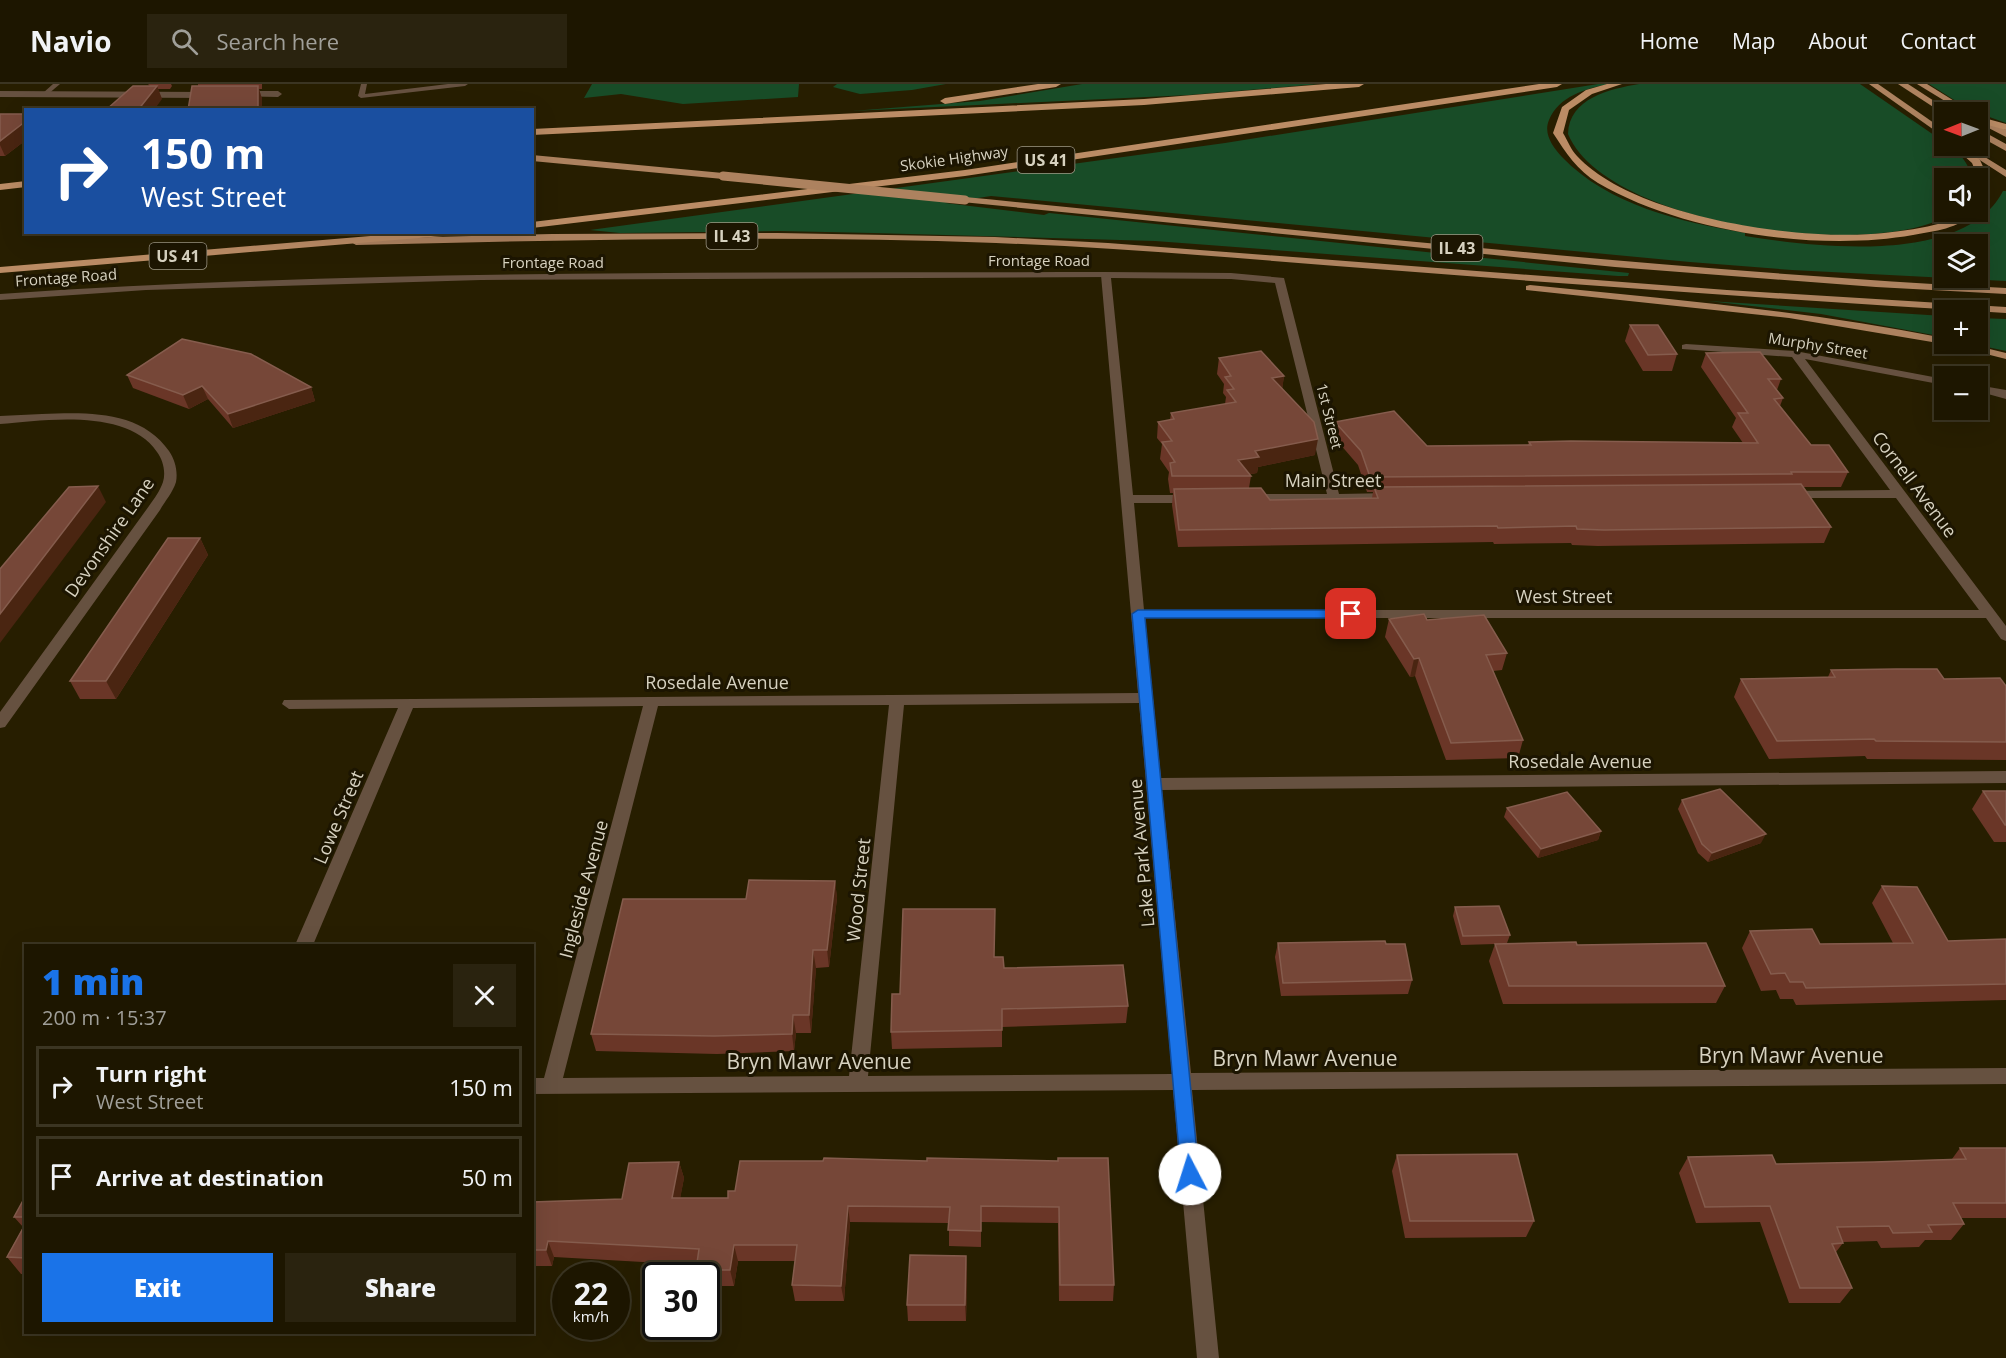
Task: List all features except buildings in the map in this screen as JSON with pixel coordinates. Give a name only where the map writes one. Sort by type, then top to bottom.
[{"type":"highway","points":[[534,131],[654,119],[937,102],[1056,84]]},
{"type":"highway","points":[[534,131],[1144,102],[1359,84]]},
{"type":"highway","name":"Skokie Highway","points":[[534,225],[965,173],[1557,84]]},
{"type":"highway","points":[[1617,84],[1589,92],[1565,109],[1558,133],[1574,160],[1599,178],[1640,200],[1683,214],[1780,234],[1859,238],[1899,235],[1954,222]]},
{"type":"highway","points":[[1988,122],[2006,127]]},
{"type":"highway","points":[[1970,156],[1979,168]]},
{"type":"highway","points":[[0,187],[24,184]]},
{"type":"highway","name":"US 41","points":[[0,270],[435,234]]},
{"type":"main road","points":[[1873,84],[1934,127]]},
{"type":"main road","points":[[1902,84],[1934,104]]},
{"type":"main road","points":[[1922,84],[1952,102]]},
{"type":"main road","points":[[1988,124],[2006,134]]},
{"type":"main road","points":[[1988,137],[2006,148]]},
{"type":"main road","points":[[1976,156],[2006,174]]},
{"type":"main road","name":"IL 43","points":[[534,158],[1670,269],[1892,286],[2006,291]]},
{"type":"main road","name":"IL 43","points":[[356,242],[552,237],[778,236],[983,239],[1082,244],[1726,293],[2006,310]]},
{"type":"main road","points":[[1336,263],[1418,277],[1804,316],[1874,326],[1934,339]]},
{"type":"main road","points":[[1988,352],[2006,356]]},
{"type":"street","points":[[0,94],[222,94]]},
{"type":"street","points":[[234,94],[278,94]]},
{"type":"street","name":"Frontage Road","points":[[0,297],[146,286],[481,277],[1106,274],[1232,276],[1281,280],[1296,342]]},
{"type":"street","name":"Lake Park Avenue","points":[[1106,274],[1208,1358]]},
{"type":"street","name":"1st Street","points":[[1296,342],[1334,498]]},
{"type":"street","name":"Murphy Street","points":[[1686,347],[1795,354],[1934,380]]},
{"type":"street","name":"Cornell Avenue","points":[[1795,354],[2006,636]]},
{"type":"street","points":[[1988,390],[2005,394]]},
{"type":"street","name":"Devonshire Lane","points":[[0,420],[72,415],[108,418],[154,438],[164,449],[171,480],[155,507],[0,723]]},
{"type":"street","points":[[1782,495],[1900,494]]},
{"type":"street","name":"Main Street","points":[[1242,498],[1405,497]]},
{"type":"street","points":[[1127,499],[1208,499]]},
{"type":"street","name":"West Street","points":[[1138,614],[1989,614]]},
{"type":"street","name":"Rosedale Avenue","points":[[289,704],[1146,698]]},
{"type":"street","name":"Wood Street","points":[[858,1083],[897,700]]},
{"type":"street","name":"Ingleside Avenue","points":[[542,1086],[652,702]]},
{"type":"street","name":"Lowe Street","points":[[304,944],[408,704]]},
{"type":"street","name":"Rosedale Avenue","points":[[1154,784],[2006,777]]},
{"type":"street","name":"Bryn Mawr Avenue","points":[[542,1086],[2006,1076]]},
{"type":"lane","points":[[45,94],[57,84]]},
{"type":"lane","points":[[364,84],[361,96],[465,84]]},
{"type":"green space","points":[[592,84],[799,84],[798,97],[683,104],[621,94],[584,98]]},
{"type":"green space","points":[[837,84],[946,84],[912,90],[860,94],[833,87]]},
{"type":"green space","points":[[1082,84],[1319,84],[1189,95],[852,111],[980,101]]},
{"type":"green space","points":[[1609,84],[1582,91],[1566,99],[1553,112],[1547,125],[1552,145],[1562,157],[1580,174],[1601,188],[1671,217],[1745,233],[1745,236],[1846,246],[1885,246],[1934,238],[1934,277],[1690,262],[991,196],[945,203],[1044,215],[1049,213],[1629,273],[1628,276],[1618,276],[1155,241],[779,231],[620,233],[590,230],[1225,143]]},
{"type":"green space","points":[[1639,84],[1860,84],[1934,135],[1934,156],[1960,156],[1968,168],[1934,168],[1934,221],[1918,227],[1867,234],[1808,234],[1746,227],[1687,213],[1634,192],[1592,166],[1568,134],[1570,122],[1575,112],[1583,104],[1593,97]]},
{"type":"green space","points":[[1929,84],[2006,84],[2006,123],[1988,116],[1988,102],[1957,102]]},
{"type":"green space","points":[[2003,191],[2006,191],[2006,281],[1988,280],[1988,234],[1946,234],[1972,222],[1988,222],[1988,210]]},
{"type":"green space","points":[[1708,301],[1934,315],[1934,335],[1821,314]]},
{"type":"green space","points":[[1988,318],[2006,319],[2006,351],[1988,347]]},
{"type":"route","points":[[1190,1174],[1138,614],[1351,614]]}]
